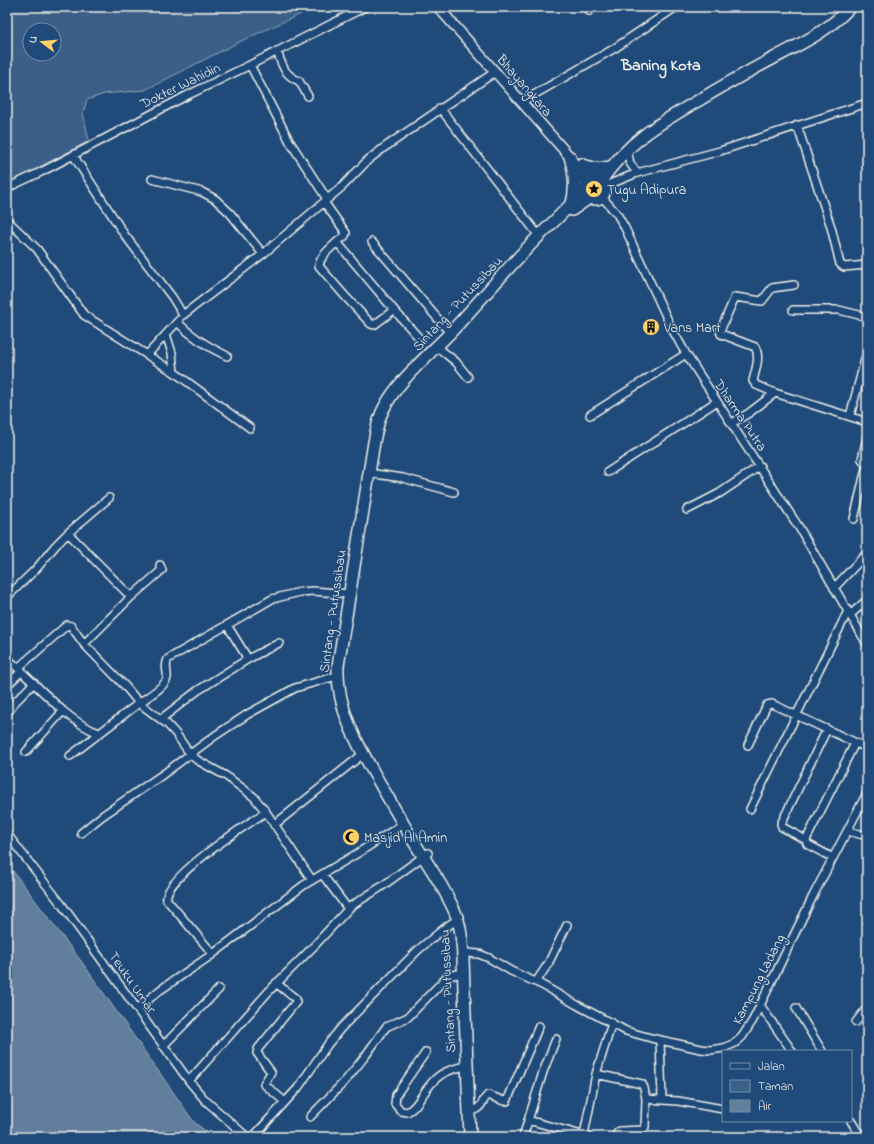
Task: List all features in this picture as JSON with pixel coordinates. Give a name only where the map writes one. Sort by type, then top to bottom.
[{"type":"highway","name":"Sintang - Putussibau","points":[[475,1137],[467,953],[462,914],[449,889],[403,824],[363,754],[346,717],[337,676],[349,594],[375,474],[382,429],[391,406],[403,390],[542,239],[572,210],[610,167],[643,135],[662,122],[740,76],[820,33],[836,21],[850,7]]},
{"type":"highway","points":[[570,157],[573,167],[574,181],[572,205]]},
{"type":"highway","points":[[582,165],[599,169],[610,167]]},
{"type":"highway","name":"Sintang - Putussibau","points":[[470,1137],[463,973],[458,919],[426,855],[354,725],[347,706],[342,666],[374,442],[380,417],[388,401],[394,392],[539,236],[593,186]]},
{"type":"highway","points":[[593,186],[605,192],[602,197]]},
{"type":"main road","name":"Bhayangkara","points":[[438,7],[570,157],[593,186]]},
{"type":"main road","name":"Bhayangkara","points":[[444,7],[582,165],[593,186]]},
{"type":"street","name":"Dokter Wahidin","points":[[7,188],[42,172],[188,94],[250,65],[365,7]]},
{"type":"street","points":[[525,100],[615,48],[676,7]]},
{"type":"street","points":[[277,51],[285,70],[291,78],[299,81],[308,96]]},
{"type":"street","points":[[250,65],[290,142],[346,233],[345,236],[323,255],[318,266],[374,326],[394,310]]},
{"type":"street","points":[[147,355],[183,315],[263,254],[343,186],[375,154],[440,108],[495,72]]},
{"type":"street","points":[[593,186],[720,151],[867,103]]},
{"type":"street","points":[[440,108],[539,236]]},
{"type":"street","points":[[797,125],[830,227],[840,264],[844,267],[867,265]]},
{"type":"street","points":[[627,150],[630,163],[637,173]]},
{"type":"street","points":[[73,155],[124,234],[172,297],[183,315]]},
{"type":"street","points":[[152,179],[202,192],[215,199],[230,214],[263,254]]},
{"type":"street","name":"Dharma Putra","points":[[602,197],[625,228],[672,329],[686,354],[800,529],[867,644]]},
{"type":"street","points":[[7,220],[37,249],[84,315],[174,372],[250,428]]},
{"type":"street","points":[[337,242],[421,340]]},
{"type":"street","points":[[372,242],[450,333]]},
{"type":"street","points":[[794,285],[772,288],[762,301],[735,297],[720,330],[722,334],[755,347],[757,351],[757,359],[753,381],[756,385],[775,393],[867,422]]},
{"type":"street","points":[[793,310],[839,310],[867,318]]},
{"type":"street","points":[[177,322],[190,335],[210,348],[227,356]]},
{"type":"street","points":[[166,334],[172,353],[174,372]]},
{"type":"street","points":[[441,350],[456,362],[468,376]]},
{"type":"street","points":[[850,416],[867,352]]},
{"type":"street","points":[[590,415],[686,354]]},
{"type":"street","points":[[732,423],[749,413],[775,393]]},
{"type":"street","points":[[608,472],[716,402]]},
{"type":"street","points":[[854,520],[867,463],[862,459],[867,437]]},
{"type":"street","points":[[687,510],[720,493],[760,466]]},
{"type":"street","points":[[375,474],[403,478],[454,492]]},
{"type":"street","points":[[7,597],[37,568],[68,533],[109,498]]},
{"type":"street","points":[[68,533],[131,597]]},
{"type":"street","points":[[834,588],[867,552]]},
{"type":"street","points":[[84,644],[131,597],[162,570],[160,565]]},
{"type":"street","points":[[70,756],[160,687],[167,679],[166,667],[168,659],[272,598],[286,594],[313,591],[349,594]]},
{"type":"street","points":[[750,809],[849,613],[864,607],[867,600]]},
{"type":"street","points":[[7,684],[20,669],[67,625],[71,626],[84,644],[125,686],[139,703],[176,734],[190,754],[197,760],[226,776],[246,791],[266,812],[312,880]]},
{"type":"street","points":[[227,625],[248,659]]},
{"type":"street","points":[[161,720],[197,691],[248,659],[279,642]]},
{"type":"street","points":[[7,658],[63,711],[78,723],[99,733]]},
{"type":"street","points":[[81,833],[102,816],[216,735],[300,686],[337,676]]},
{"type":"street","points":[[7,714],[14,703],[34,683]]},
{"type":"street","points":[[748,745],[767,705],[772,704],[867,748]]},
{"type":"street","points":[[26,752],[63,711]]},
{"type":"street","points":[[826,729],[781,823],[782,827],[806,840],[807,844],[833,858]]},
{"type":"street","points":[[806,840],[856,743]]},
{"type":"street","points":[[274,825],[363,754]]},
{"type":"street","name":"Kampung Ladang","points":[[467,953],[479,954],[489,958],[511,971],[536,982],[577,1006],[633,1034],[701,1049],[730,1049],[742,1037],[753,1020],[833,858],[867,793]]},
{"type":"street","points":[[213,954],[167,900],[167,892],[182,873],[221,842],[266,812]]},
{"type":"street","points":[[137,1008],[160,990],[213,954],[312,880],[403,824]]},
{"type":"street","points":[[848,831],[867,836]]},
{"type":"street","name":"Teuku Umar","points":[[7,834],[62,905],[189,1082],[205,1100],[247,1137]]},
{"type":"street","points":[[189,1082],[276,983],[314,946],[348,909],[426,855]]},
{"type":"street","points":[[322,874],[348,909]]},
{"type":"street","points":[[253,1137],[298,1088],[328,1044],[341,1028],[418,950],[458,919]]},
{"type":"street","points":[[536,982],[548,964],[567,925]]},
{"type":"street","points":[[310,1117],[346,1080],[386,1026],[408,1017],[448,976],[463,973]]},
{"type":"street","points":[[276,983],[296,999],[296,1002],[258,1049],[257,1053],[272,1072],[264,1084],[285,1102]]},
{"type":"street","points":[[163,1046],[219,989]]},
{"type":"street","points":[[760,1005],[791,1050]]},
{"type":"street","points":[[796,1008],[821,1050]]},
{"type":"street","points":[[856,1022],[867,1008]]},
{"type":"street","points":[[528,1120],[586,1136],[596,1074],[612,1023]]},
{"type":"street","points":[[474,1110],[480,1107],[488,1095],[507,1101],[539,1026]]},
{"type":"street","points":[[523,1137],[543,1072],[556,1039]]},
{"type":"street","points":[[660,1040],[662,1099]]},
{"type":"street","points":[[426,1052],[396,1095],[395,1104],[401,1111],[407,1112],[414,1108],[428,1086],[445,1071],[467,1066]]},
{"type":"street","points":[[596,1074],[642,1084],[644,1088],[646,1099],[643,1130],[620,1131],[614,1137]]},
{"type":"street","points":[[646,1099],[662,1099],[722,1109]]},
{"type":"street","points":[[852,1122],[861,1137]]},
{"type":"green space","points":[[7,7],[316,7],[239,42],[145,90],[104,94],[87,100],[83,113],[89,141],[7,184]]},
{"type":"water","points":[[7,863],[84,965],[194,1122],[213,1137],[7,1137]]},
{"type":"place","name":"Tugu Adipura","points":[[594,189]]},
{"type":"place","name":"Vans Mart","points":[[651,327]]},
{"type":"place","name":"Masjid Al Amin","points":[[351,837]]},
{"type":"district","name":"Baning Kota","points":[[661,64]]}]
